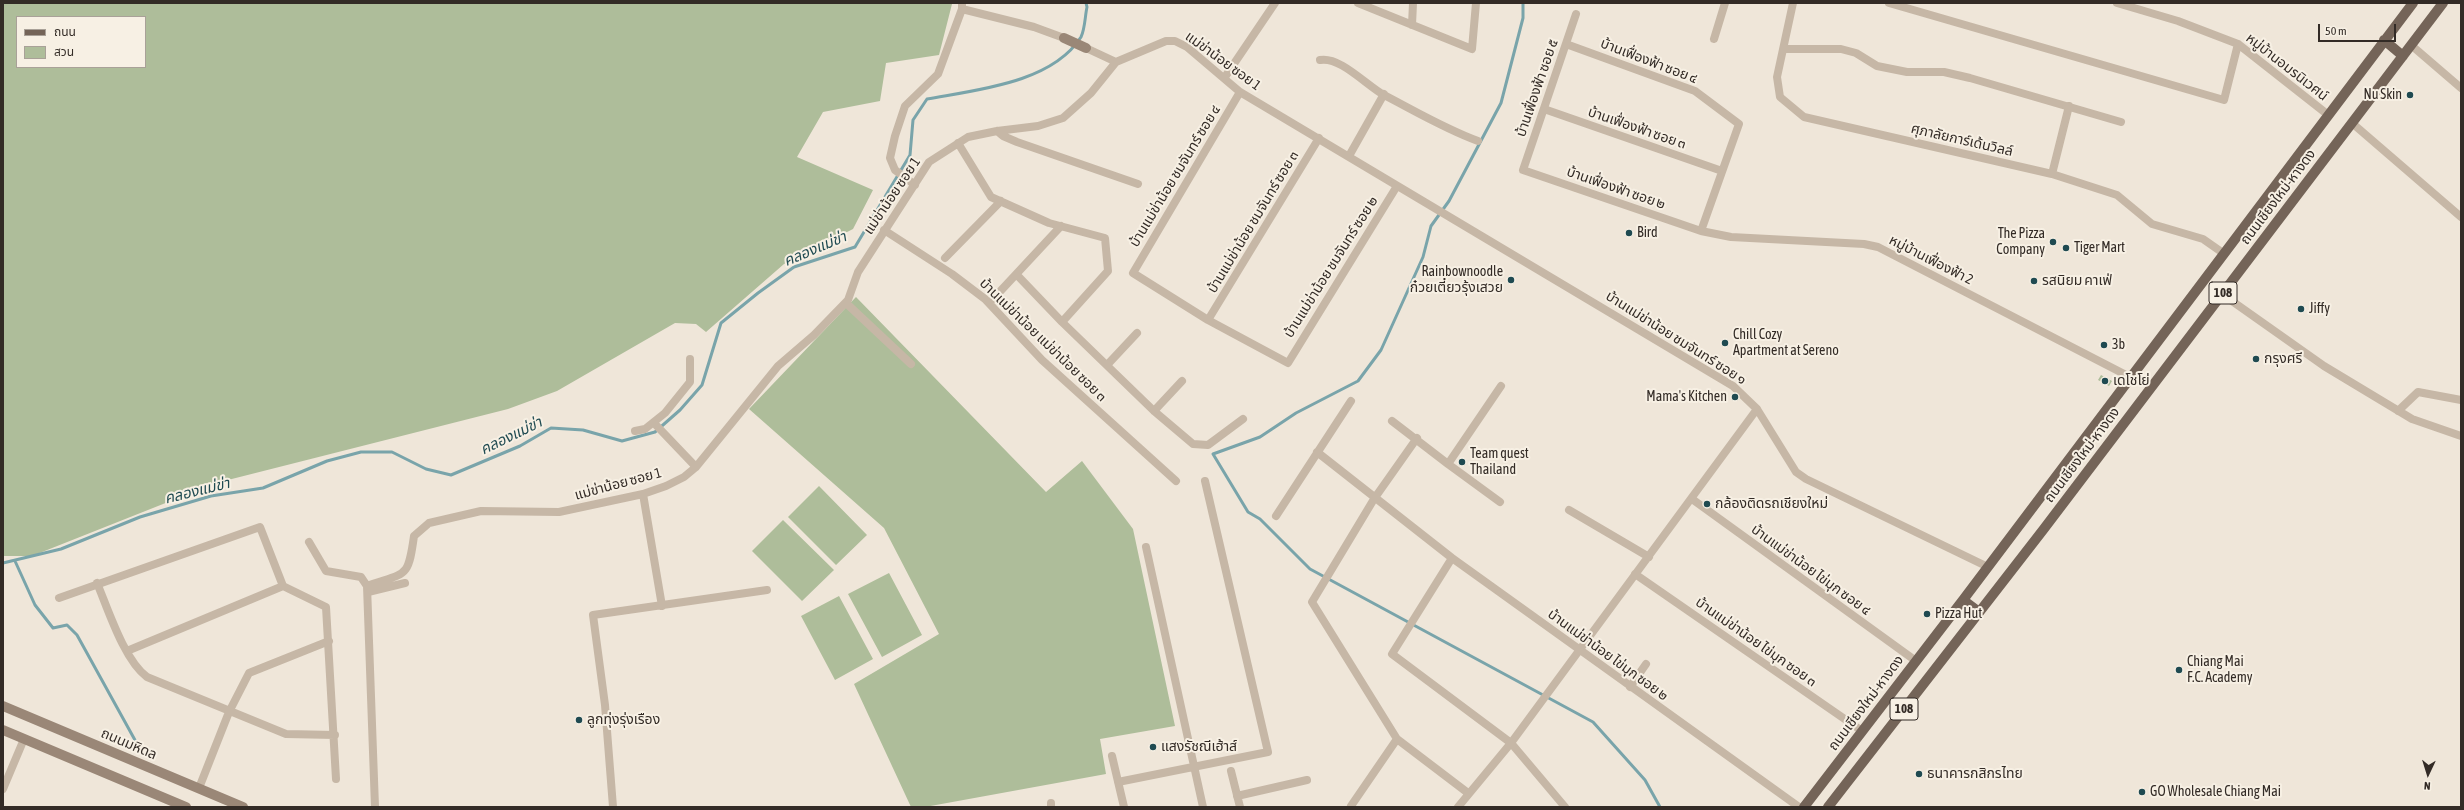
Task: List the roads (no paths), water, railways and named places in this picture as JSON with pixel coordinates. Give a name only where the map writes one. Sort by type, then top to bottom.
[{"type":"main road","name":"ถนนเชียงใหม่-หางดง","points":[[1804,807],[1988,567],[2327,114],[2413,3]]},
{"type":"main road","name":"ถนนเชียงใหม่-หางดง","points":[[1828,807],[1979,612],[2443,3]]},
{"type":"main road","points":[[1064,38],[1086,48]]},
{"type":"main road","points":[[2384,40],[2403,56]]},
{"type":"main road","points":[[1963,600],[1979,612]]},
{"type":"main road","name":"ถนนมหิดล","points":[[3,706],[243,807]]},
{"type":"main road","points":[[3,730],[186,807]]},
{"type":"street","points":[[1225,77],[1275,3]]},
{"type":"street","points":[[1358,3],[1472,49],[1476,3]]},
{"type":"street","points":[[1412,25],[1413,3]]},
{"type":"street","points":[[1714,40],[1725,3]]},
{"type":"street","name":"ศุภาลัยการ์เด้นวิลล์","points":[[1793,3],[1777,77],[1780,97],[1804,117],[2052,174],[2116,195],[2152,224],[2204,239],[2223,253]]},
{"type":"street","points":[[1889,3],[1919,7],[2224,100],[2238,44]]},
{"type":"street","name":"หมู่บ้านอมรนิเวศน์","points":[[2117,3],[2178,21],[2238,44],[2327,114]]},
{"type":"street","points":[[915,185],[895,170],[890,158],[906,106],[938,74],[962,6],[1034,27],[1064,38]]},
{"type":"street","name":"บ้านเฟื่องฟ้า ซอย ๕","points":[[1523,170],[1576,14]]},
{"type":"street","name":"แม่ข่าน้อย ซอย 1","points":[[367,589],[405,573],[410,565],[414,536],[429,524],[481,511],[559,512],[643,494],[666,486],[684,477],[696,467],[778,366],[814,335],[846,303],[858,272],[884,230],[915,185],[928,162],[968,137],[997,131],[1038,126],[1063,118],[1091,94],[1116,62],[1166,41],[1175,41],[1187,47],[1225,77],[1240,92],[1434,207]]},
{"type":"street","name":"บ้านเฟื่องฟ้า ซอย ๔","points":[[1566,44],[1695,92],[1738,124],[1722,171]]},
{"type":"street","points":[[2411,46],[2461,88]]},
{"type":"street","points":[[1086,48],[1116,62]]},
{"type":"street","points":[[1784,49],[1841,49],[1856,53],[1877,66],[1907,72],[1944,72],[2069,106],[2121,122]]},
{"type":"street","points":[[1320,60],[1330,60],[1343,66],[1384,94],[1403,103],[1444,127],[1478,141]]},
{"type":"street","name":"บ้านแม่ข่าน้อย ชมจันทร์ ซอย ๔","points":[[1208,320],[1133,273],[1240,92]]},
{"type":"street","points":[[1349,156],[1384,94]]},
{"type":"street","points":[[2052,174],[2069,106]]},
{"type":"street","name":"บ้านเฟื่องฟ้า ซอย ๓","points":[[1544,109],[1722,171]]},
{"type":"street","points":[[2352,123],[2461,217]]},
{"type":"street","points":[[997,131],[1017,142],[1138,184]]},
{"type":"street","name":"บ้านแม่ข่าน้อย ชมจันทร์ ซอย ๓","points":[[1208,320],[1319,138]]},
{"type":"street","points":[[958,143],[991,197],[1061,226],[1105,238],[1108,271],[1062,322]]},
{"type":"street","name":"บ้านเฟื่องฟ้า ซอย ๒","points":[[1523,170],[1701,231]]},
{"type":"street","points":[[1701,231],[1722,171]]},
{"type":"street","name":"บ้านแม่ข่าน้อย ชมจันทร์ ซอย ๒","points":[[1208,320],[1288,363],[1397,186]]},
{"type":"street","points":[[945,258],[1001,202]]},
{"type":"street","name":"บ้านแม่ข่าน้อย ชมจันทร์ ซอย ๑","points":[[1434,207],[1733,386],[1757,409],[1796,472],[1806,479],[1988,567]]},
{"type":"street","points":[[994,299],[1061,226]]},
{"type":"street","name":"บ้านแม่ข่าน้อย แม่ข่าน้อย ซอย ๓","points":[[884,230],[952,274],[985,300],[1042,360],[1176,481]]},
{"type":"street","name":"หมู่บ้านเฟื่องฟ้า 2","points":[[1701,231],[1731,237],[1864,244],[1878,247],[2130,377]]},
{"type":"street","points":[[1016,276],[1062,322],[1108,364],[1154,411],[1193,444],[1201,446],[1208,445],[1243,419]]},
{"type":"street","points":[[2222,294],[2324,366],[2398,411],[2412,419],[2461,436]]},
{"type":"street","points":[[846,303],[911,364]]},
{"type":"street","points":[[1108,364],[1137,333]]},
{"type":"street","points":[[635,431],[645,429],[654,424],[690,382],[690,359]]},
{"type":"street","points":[[1154,411],[1182,381]]},
{"type":"street","points":[[1448,464],[1500,386]]},
{"type":"street","points":[[2398,411],[2418,392],[2461,400]]},
{"type":"street","points":[[1276,516],[1351,401]]},
{"type":"street","points":[[1458,807],[1468,793],[1511,743],[1578,650],[1649,558],[1757,409]]},
{"type":"street","points":[[1392,421],[1417,438],[1448,464],[1500,502]]},
{"type":"street","points":[[654,424],[696,467]]},
{"type":"street","points":[[1417,438],[1374,499],[1312,602],[1397,739],[1468,793]]},
{"type":"street","name":"บ้านแม่ข่าน้อย ไข่มุก ซอย ๒","points":[[1317,452],[1374,499],[1452,558],[1578,650],[1799,807]]},
{"type":"street","points":[[1118,782],[1268,752],[1205,481]]},
{"type":"street","points":[[643,494],[662,606]]},
{"type":"street","name":"บ้านแม่ข่าน้อย ไข่มุก ซอย ๔","points":[[1692,499],[1916,661]]},
{"type":"street","points":[[1568,510],[1649,558]]},
{"type":"street","points":[[59,598],[96,583],[260,527],[283,586],[326,607],[335,735],[336,778]]},
{"type":"street","points":[[309,542],[326,571],[360,577],[367,589],[375,807]]},
{"type":"street","points":[[1146,547],[1203,807]]},
{"type":"street","points":[[1452,558],[1392,654],[1511,743],[1565,807]]},
{"type":"street","name":"บ้านแม่ข่าน้อย ไข่มุก ซอย ๓","points":[[1636,574],[1862,731]]},
{"type":"street","points":[[96,583],[127,651],[141,673],[147,677],[229,712],[286,734],[335,735]]},
{"type":"street","points":[[367,589],[405,583]]},
{"type":"street","points":[[127,651],[283,586]]},
{"type":"street","points":[[613,807],[605,705],[593,615],[768,590]]},
{"type":"street","points":[[198,788],[229,712],[249,673],[329,641]]},
{"type":"street","points":[[1630,687],[1646,664]]},
{"type":"street","points":[[3,789],[24,739]]},
{"type":"street","points":[[1351,806],[1397,739]]},
{"type":"street","points":[[1112,756],[1124,807]]},
{"type":"street","points":[[1231,771],[1240,807]]},
{"type":"street","points":[[1237,796],[1307,780]]},
{"type":"waterway","name":"คลองแม่ข่า","points":[[3,563],[61,549],[140,517],[211,496],[263,488],[327,461],[361,452],[392,452],[426,469],[451,475],[520,446],[551,428],[583,430],[622,441],[655,432],[680,410],[702,385],[721,323],[758,293],[794,267],[855,247],[910,155],[913,120],[927,99],[990,88],[1012,82],[1052,65],[1068,53],[1081,37],[1085,22],[1087,7],[1086,3]]},
{"type":"waterway","points":[[1523,3],[1523,18],[1501,103],[1449,201],[1431,226],[1423,257],[1381,350],[1358,381],[1296,413],[1260,437],[1213,454],[1248,512],[1260,519],[1310,569],[1593,722],[1645,780],[1660,807]]},
{"type":"waterway","points":[[15,561],[35,605],[53,628],[67,625],[77,635],[141,751]]},
{"type":"place","name":"Nu Skin","points":[[2410,95]]},
{"type":"place","name":"Bird","points":[[1629,233]]},
{"type":"place","name":"The Pizza Company","points":[[2053,242]]},
{"type":"place","name":"Tiger Mart","points":[[2066,248]]},
{"type":"place","name":"Rainbownoodle ก๋วยเตี๋ยวรุ้งเสวย","points":[[1511,280]]},
{"type":"place","name":"รสนิยม คาเฟ่","points":[[2034,281]]},
{"type":"place","name":"Jiffy","points":[[2301,309]]},
{"type":"place","name":"Chill Cozy Apartment at Sereno","points":[[1725,343]]},
{"type":"place","name":"3b","points":[[2104,345]]},
{"type":"place","name":"กรุงศรี","points":[[2256,359]]},
{"type":"place","name":"เดโชโย่","points":[[2105,381]]},
{"type":"place","name":"Mama's Kitchen","points":[[1735,397]]},
{"type":"place","name":"Team quest Thailand","points":[[1462,462]]},
{"type":"place","name":"กล้องติดรถเชียงใหม่","points":[[1707,504]]},
{"type":"place","name":"Pizza Hut","points":[[1927,614]]},
{"type":"place","name":"Chiang Mai F.C. Academy","points":[[2179,670]]},
{"type":"place","name":"ลูกทุ่งรุ่งเรือง","points":[[579,720]]},
{"type":"place","name":"แสงรัชณีเฮ้าส์","points":[[1153,747]]},
{"type":"place","name":"ธนาคารกสิกรไทย","points":[[1919,774]]},
{"type":"place","name":"GO Wholesale Chiang Mai","points":[[2142,792]]}]
